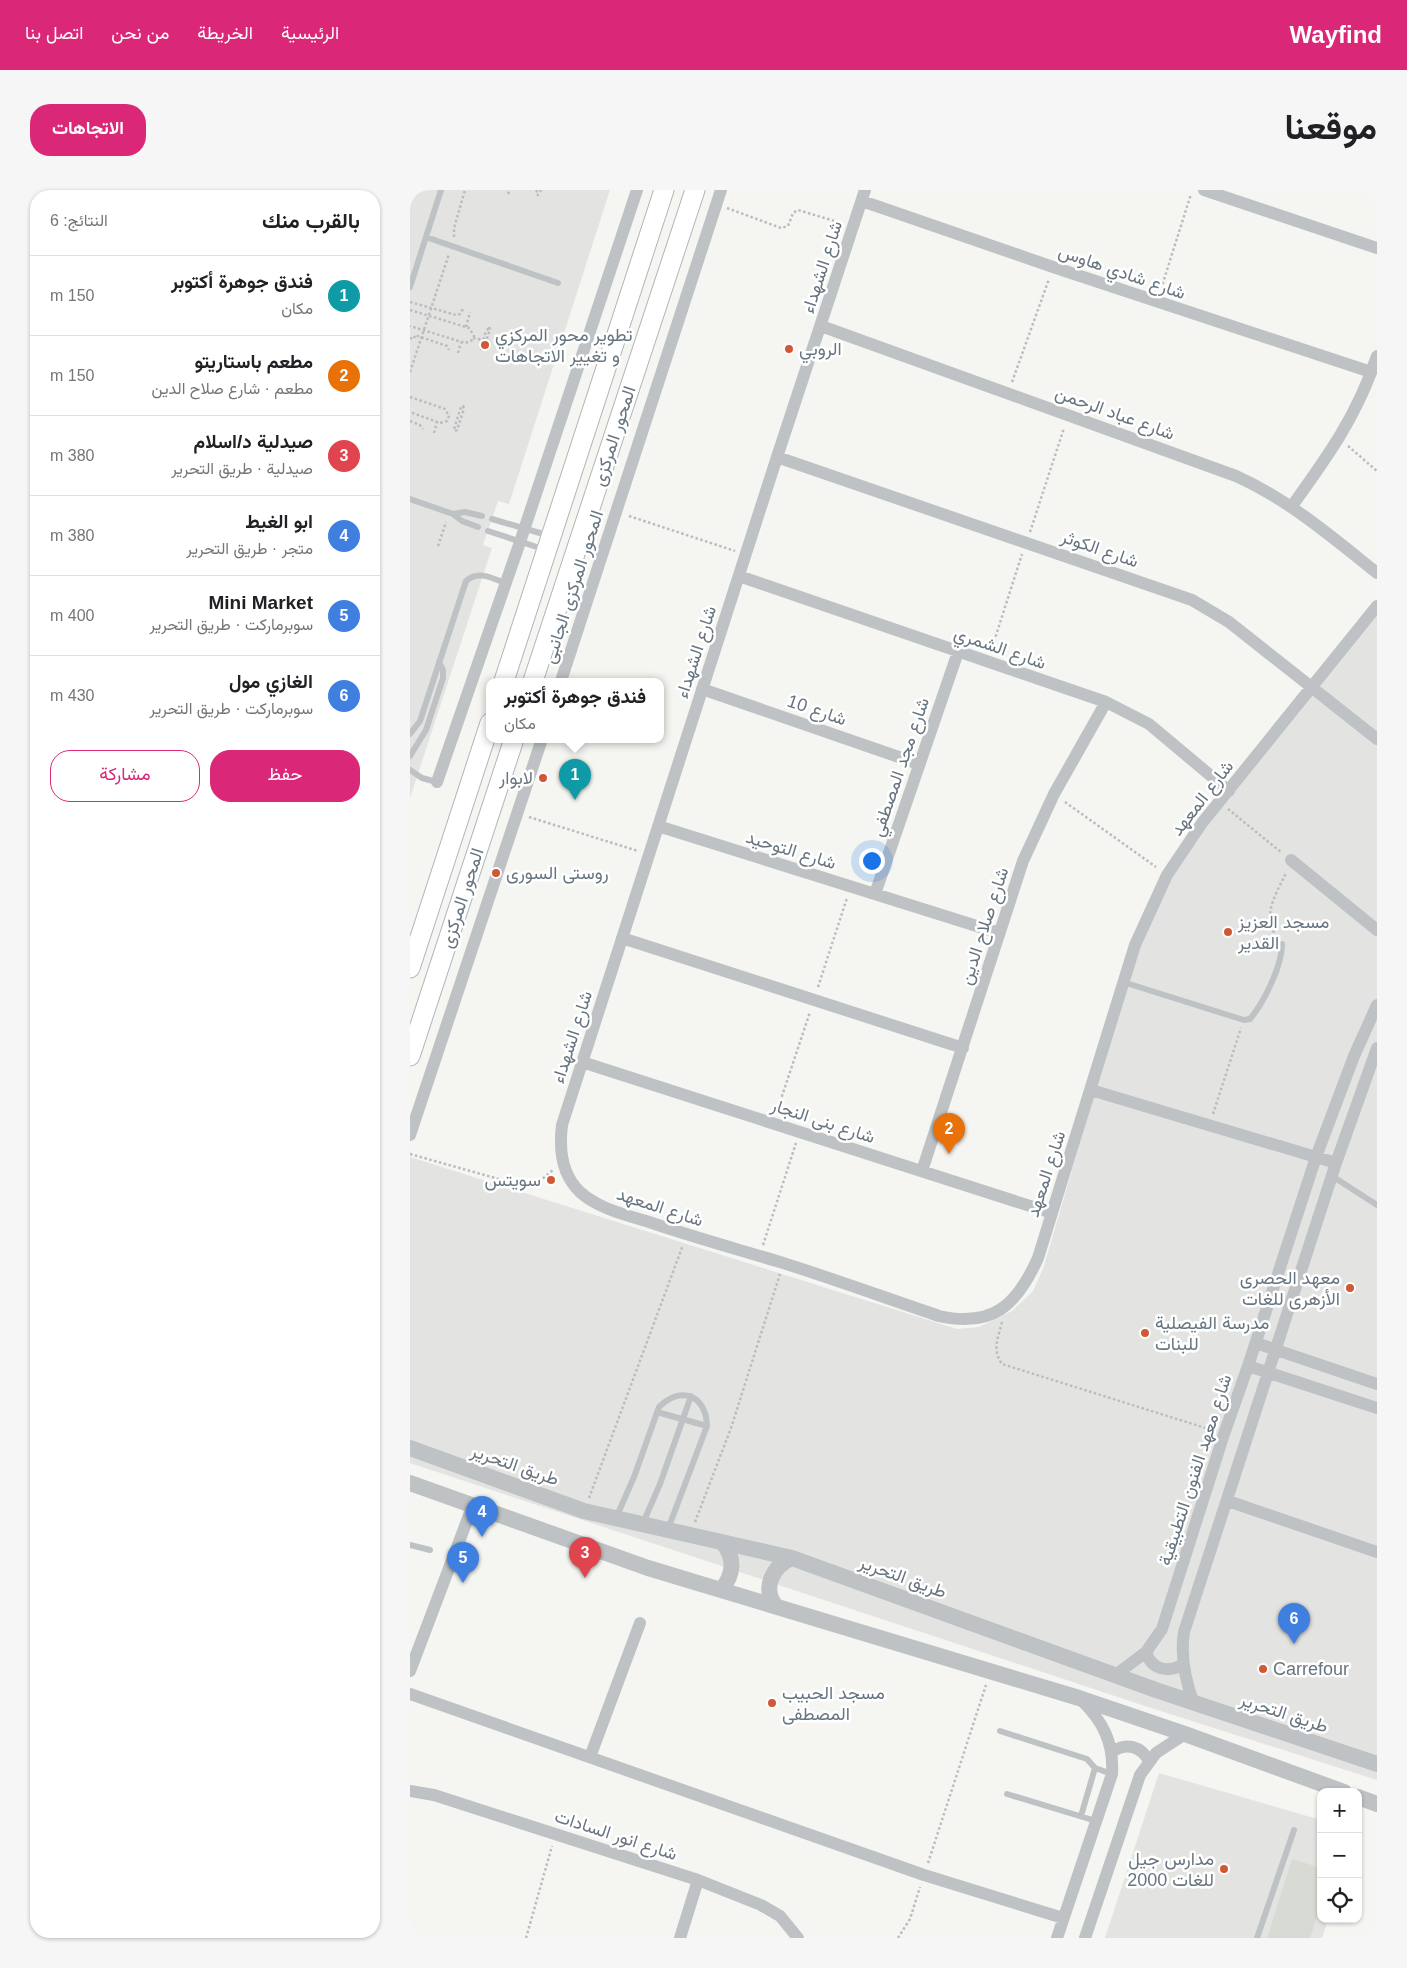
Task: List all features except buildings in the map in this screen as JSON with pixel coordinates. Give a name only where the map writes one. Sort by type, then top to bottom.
[{"type":"main road","points":[[505,678],[664,190]]},
{"type":"main road","name":"المحور المركزى","points":[[534,678],[695,190]]},
{"type":"main road","points":[[410,968],[486,735]]},
{"type":"main road","name":"المحور المركزى","points":[[410,1056],[513,743]]},
{"type":"street","points":[[436,782],[520,542],[638,190]]},
{"type":"street","name":"المحور المركزى الجانبى","points":[[562,678],[721,190]]},
{"type":"street","points":[[1204,190],[1377,248]]},
{"type":"street","name":"شارع شادي هاوس","points":[[864,195],[1053,267],[1372,372]]},
{"type":"street","name":"شارع الشهداء","points":[[562,1125],[777,457],[864,195]]},
{"type":"street","name":"شارع عباد الرحمن","points":[[821,326],[1236,476],[1292,506],[1377,573]]},
{"type":"street","points":[[1292,506],[1340,438],[1372,372],[1377,356]]},
{"type":"street","name":"شارع الكوثر","points":[[777,457],[1192,600],[1229,622],[1377,739]]},
{"type":"street","name":"شارع الشمري","points":[[739,576],[1106,702],[1149,724],[1229,791]]},
{"type":"street","name":"شارع المعهد","points":[[562,1125],[560,1143],[562,1160],[568,1177],[579,1191],[593,1202],[609,1209],[687,1235],[783,1263],[939,1316],[956,1320],[974,1319],[990,1315],[1006,1306],[1028,1280],[1038,1258],[1092,1090],[1135,944],[1167,875],[1202,823],[1377,606]]},
{"type":"street","name":"شارع مجد المصطفي","points":[[875,894],[958,652]]},
{"type":"street","name":"شارع 10","points":[[702,689],[920,764]]},
{"type":"street","name":"شارع صلاح الدين","points":[[922,1171],[1024,861],[1054,794],[1106,702]]},
{"type":"street","points":[[410,1135],[541,743]]},
{"type":"street","name":"شارع التوحيد","points":[[658,826],[999,933]]},
{"type":"street","points":[[1291,860],[1377,930]]},
{"type":"street","points":[[622,938],[963,1048]]},
{"type":"street","name":"شارع معهد الفنون التطبيقية","points":[[1114,1676],[1146,1652],[1162,1629],[1224,1434],[1256,1343],[1316,1157],[1354,1056],[1377,1005]]},
{"type":"street","points":[[1194,1704],[1183,1664],[1184,1632],[1336,1163],[1372,1074],[1377,1048]]},
{"type":"street","name":"شارع بنى النجار","points":[[582,1062],[1052,1213]]},
{"type":"street","points":[[1092,1090],[1336,1163]]},
{"type":"street","points":[[1256,1343],[1377,1384]]},
{"type":"street","points":[[1248,1366],[1377,1408]]},
{"type":"street","name":"طريق التحرير","points":[[410,1448],[584,1511],[792,1558],[1114,1676],[1377,1764]]},
{"type":"street","points":[[410,1483],[648,1568],[1079,1698],[1333,1788]]},
{"type":"street","points":[[1228,1501],[1377,1552]]},
{"type":"street","points":[[410,1671],[474,1505]]},
{"type":"street","points":[[722,1590],[729,1579],[732,1565],[729,1550],[723,1542]]},
{"type":"street","points":[[776,1606],[770,1595],[770,1582],[776,1570],[792,1558]]},
{"type":"street","points":[[590,1758],[640,1623]]},
{"type":"street","points":[[1146,1652],[1151,1662],[1160,1669],[1172,1670],[1183,1664]]},
{"type":"street","points":[[410,1694],[924,1875],[1064,1918]]},
{"type":"street","points":[[1057,1938],[1112,1774],[1112,1752],[1104,1727],[1097,1716],[1079,1698]]},
{"type":"street","points":[[1085,1938],[1137,1782],[1149,1761],[1164,1746],[1184,1734]]},
{"type":"street","points":[[1112,1752],[1123,1746],[1136,1748],[1142,1751],[1149,1761]]},
{"type":"street","name":"شارع انور السادات","points":[[410,1791],[434,1795],[698,1880],[761,1905],[780,1916],[798,1938]]},
{"type":"street","points":[[1362,1798],[1377,1804]]},
{"type":"street","points":[[680,1938],[698,1880]]},
{"type":"lane","points":[[410,287],[440,190]]},
{"type":"lane","points":[[426,237],[558,283]]},
{"type":"lane","points":[[410,499],[451,513],[462,521],[478,528]]},
{"type":"lane","points":[[451,513],[465,512],[482,516]]},
{"type":"lane","points":[[492,519],[524,529],[549,543]]},
{"type":"lane","points":[[488,531],[520,542],[549,543]]},
{"type":"lane","points":[[410,734],[420,721],[466,582],[470,578],[480,575],[506,583]]},
{"type":"lane","points":[[410,756],[426,730],[443,678],[443,670],[439,662]]},
{"type":"lane","points":[[410,770],[422,778],[436,782]]},
{"type":"lane","points":[[1123,982],[1244,1020],[1250,1019],[1261,1004],[1282,956],[1282,944]]},
{"type":"lane","points":[[1332,1176],[1377,1204]]},
{"type":"lane","points":[[616,1518],[634,1477],[659,1407],[667,1398],[679,1394],[691,1396],[701,1403],[707,1414],[707,1426],[668,1530]]},
{"type":"lane","points":[[642,1524],[660,1484],[691,1396]]},
{"type":"lane","points":[[657,1412],[707,1426]]},
{"type":"lane","points":[[410,1545],[430,1550]]},
{"type":"lane","points":[[1000,1731],[1087,1759],[1094,1768],[1112,1774]]},
{"type":"lane","points":[[1081,1816],[1094,1768]]},
{"type":"lane","points":[[1007,1794],[1096,1820]]},
{"type":"lane","points":[[1257,1938],[1294,1830]]},
{"type":"path","points":[[410,198],[413,190]]},
{"type":"path","points":[[410,372],[455,234],[454,228],[465,190]]},
{"type":"path","points":[[508,194],[510,190]]},
{"type":"path","points":[[537,190],[536,194],[538,195],[541,190]]},
{"type":"path","points":[[1157,302],[1192,190]]},
{"type":"path","points":[[716,204],[781,228],[788,226],[793,213],[798,210],[853,226]]},
{"type":"path","points":[[1008,393],[1053,267]]},
{"type":"path","points":[[410,302],[456,315],[460,314],[463,309]]},
{"type":"path","points":[[410,310],[466,327],[473,331],[473,338]]},
{"type":"path","points":[[466,327],[470,312]]},
{"type":"path","points":[[410,326],[461,342],[467,343],[473,338]]},
{"type":"path","points":[[487,327],[490,327],[482,350],[480,347],[483,340],[487,327]]},
{"type":"path","points":[[410,338],[414,339],[415,335],[447,346],[449,350]]},
{"type":"path","points":[[473,338],[483,340]]},
{"type":"path","points":[[458,353],[461,342]]},
{"type":"path","points":[[410,397],[445,409],[449,413],[449,418]]},
{"type":"path","points":[[463,406],[464,409],[458,430],[455,431],[456,420],[463,406]]},
{"type":"path","points":[[410,412],[443,423],[449,418]]},
{"type":"path","points":[[449,418],[456,420]]},
{"type":"path","points":[[410,421],[420,425],[423,429]]},
{"type":"path","points":[[434,433],[437,422]]},
{"type":"path","points":[[1340,438],[1377,471]]},
{"type":"path","points":[[616,512],[746,555]]},
{"type":"path","points":[[438,546],[451,513]]},
{"type":"path","points":[[1054,794],[1167,875]]},
{"type":"path","points":[[1220,802],[1291,860],[1270,908],[1269,921],[1274,933]]},
{"type":"path","points":[[518,814],[649,854]]},
{"type":"path","points":[[1210,1125],[1244,1020]]},
{"type":"path","points":[[759,1256],[800,1132]]},
{"type":"path","points":[[410,1154],[527,1187],[543,1180],[562,1160]]},
{"type":"path","points":[[584,1511],[687,1235]]},
{"type":"path","points":[[690,1535],[731,1428],[783,1263]]},
{"type":"path","points":[[1006,1306],[996,1348],[997,1357],[1002,1364],[1224,1434]]},
{"type":"path","points":[[898,1938],[910,1919],[991,1671]]},
{"type":"path","points":[[526,1938],[555,1834]]},
{"type":"shaded area","name":"تطوير محور المركزي و تغيير الاتجاهات","points":[[410,190],[610,190],[509,504],[498,501],[483,545],[492,548],[410,798]]},
{"type":"shaded area","points":[[1377,609],[1377,1780],[1145,1706],[410,1463],[410,1157],[957,1329],[979,1327],[1012,1311],[1033,1291],[1043,1269],[1140,939],[1152,910],[1190,847]]},
{"type":"shaded area","name":"مدارس جيل 2000 للغات","points":[[1159,1773],[1317,1819],[1317,1923],[1327,1923],[1322,1938],[1105,1938]]},
{"type":"shaded area","points":[[1292,1859],[1317,1867],[1317,1917],[1310,1938],[1267,1938]]},
{"type":"place","name":"تطوير محور المركزي و تغيير الاتجاهات","points":[[485,345]]},
{"type":"place","name":"الروبي","points":[[789,349]]},
{"type":"place","name":"لابوار","points":[[543,778]]},
{"type":"place","name":"فندق جوهرة أكتوبر","points":[[575,800]]},
{"type":"place","name":"روستى السورى","points":[[496,873]]},
{"type":"place","name":"مسجد العزيز القدير","points":[[1228,932]]},
{"type":"place","name":"مطعم باستاريتو","points":[[949,1154]]},
{"type":"place","name":"سويتس","points":[[551,1180]]},
{"type":"place","name":"معهد الحصرى الأزهرى للغات","points":[[1350,1288]]},
{"type":"place","name":"مدرسة الفيصلية للبنات","points":[[1145,1333]]},
{"type":"place","name":"ابو الغيط","points":[[482,1537]]},
{"type":"place","name":"صيدلية د/اسلام","points":[[585,1578]]},
{"type":"place","name":"Mini Market","points":[[463,1583]]},
{"type":"place","name":"الغازي مول","points":[[1294,1644]]},
{"type":"place","name":"Carrefour","points":[[1263,1669]]},
{"type":"place","name":"مسجد الحبيب المصطفى","points":[[772,1703]]},
{"type":"place","name":"مدارس جيل 2000 للغات","points":[[1224,1869]]}]
